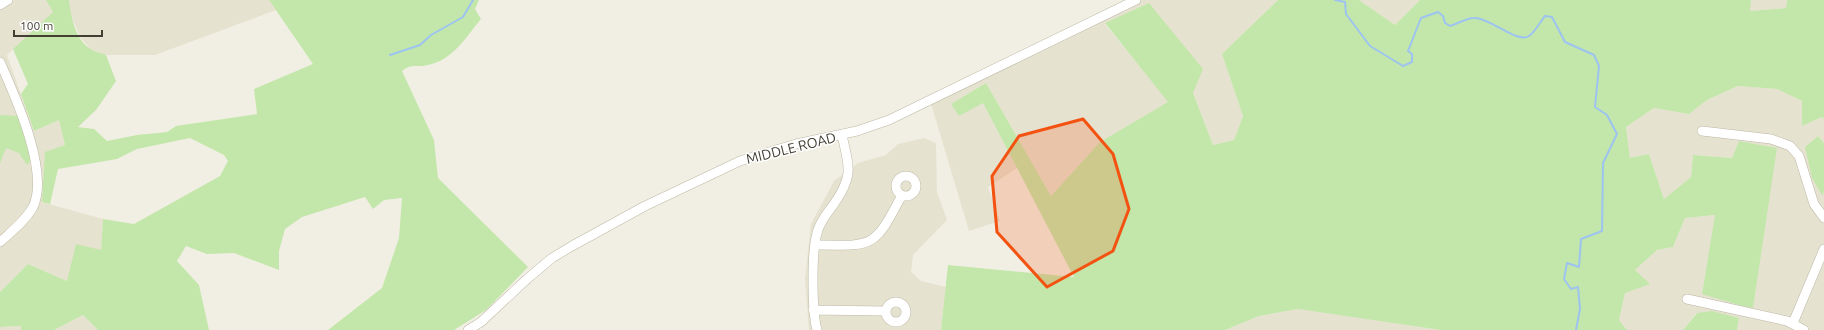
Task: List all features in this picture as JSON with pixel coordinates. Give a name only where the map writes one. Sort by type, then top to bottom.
[{"type":"street","points":[[0,5],[8,0]]},
{"type":"street","name":"MIDDLE ROAD","points":[[468,330],[486,317],[552,258],[633,212],[740,161],[796,144],[842,135],[870,127],[910,110],[1136,0]]},
{"type":"street","points":[[0,62],[30,141],[37,164],[38,175],[37,195],[32,208],[0,242]]},
{"type":"street","points":[[1702,131],[1771,139],[1790,146],[1799,156],[1814,204],[1824,218]]},
{"type":"street","points":[[818,330],[813,310],[815,245],[821,222],[840,194],[848,179],[848,163],[842,135]]},
{"type":"street","points":[[815,245],[858,246],[870,242],[884,228],[902,195]]},
{"type":"street","points":[[1793,323],[1824,249]]},
{"type":"street","points":[[1687,299],[1793,323],[1804,330]]},
{"type":"street","points":[[813,310],[886,311]]},
{"type":"highlighted area","points":[[1083,119],[1113,154],[1129,209],[1113,251],[1047,287],[997,232],[992,176],[1019,136]]},
{"type":"shaded area","points":[[0,0],[269,0],[276,10],[155,55],[106,55],[91,50],[81,38],[64,2],[7,55],[34,131],[59,120],[65,145],[42,202],[103,219],[101,250],[67,281],[28,264],[0,292]]},
{"type":"shaded area","points":[[1125,0],[1278,0],[1222,54],[1243,116],[1234,140],[1213,145],[1193,93],[1149,3],[1105,24],[1169,102],[1100,142],[1051,196],[986,83],[951,104],[983,103],[1017,168],[988,187],[1000,221],[969,231],[929,97]]},
{"type":"shaded area","points":[[1359,0],[1420,0],[1395,25]]},
{"type":"shaded area","points":[[1751,0],[1787,0],[1786,8],[1749,11]]},
{"type":"shaded area","points":[[1738,86],[1777,89],[1802,101],[1802,126],[1822,117],[1824,119],[1824,143],[1818,136],[1822,194],[1824,192],[1824,330],[1737,330],[1739,318],[1696,313],[1683,330],[1627,330],[1619,320],[1625,293],[1635,270],[1657,250],[1673,247],[1685,218],[1716,215],[1702,293],[1742,306],[1753,307],[1776,148],[1739,141],[1732,158],[1693,155],[1691,177],[1664,199],[1649,154],[1630,159],[1626,127],[1654,108],[1689,114],[1707,100]]},
{"type":"shaded area","points":[[924,138],[936,143],[937,192],[947,220],[913,255],[911,272],[921,281],[946,287],[941,330],[809,330],[805,280],[811,224],[834,181],[858,163],[886,155],[898,144]]},
{"type":"shaded area","points":[[1298,309],[1441,330],[1225,330],[1259,316]]},
{"type":"shaded area","points":[[83,315],[98,330],[54,330]]},
{"type":"shaded area","points":[[21,326],[21,330],[0,330],[0,327]]},
{"type":"green space","points":[[46,0],[69,0],[75,28],[86,46],[106,55],[116,81],[96,110],[78,127],[94,129],[107,141],[137,135],[167,132],[176,126],[257,114],[254,89],[313,64],[269,0],[479,0],[475,9],[481,19],[452,53],[437,62],[424,66],[409,67],[402,71],[434,140],[438,178],[528,267],[486,310],[454,330],[328,330],[382,288],[399,238],[402,198],[384,200],[373,209],[365,197],[302,217],[285,229],[279,251],[279,270],[234,253],[207,254],[186,246],[177,261],[199,285],[209,330],[98,330],[83,315],[54,330],[21,330],[21,326],[0,327],[0,292],[28,264],[67,281],[76,244],[101,250],[103,219],[134,224],[220,176],[228,161],[224,155],[190,138],[137,149],[117,159],[58,169],[50,204],[42,202],[45,152],[65,145],[59,120],[34,131],[21,94],[28,84],[13,49],[53,12]]},
{"type":"green space","points":[[1278,0],[1359,0],[1395,25],[1420,0],[1751,0],[1750,11],[1786,8],[1787,0],[1824,0],[1824,119],[1822,117],[1802,126],[1802,101],[1777,89],[1738,86],[1707,100],[1689,114],[1654,108],[1626,127],[1630,158],[1649,154],[1664,199],[1691,177],[1693,155],[1732,158],[1739,141],[1777,148],[1753,308],[1702,294],[1715,215],[1685,218],[1673,247],[1657,250],[1635,270],[1650,284],[1625,293],[1619,320],[1627,330],[1441,330],[1298,309],[1259,316],[1225,330],[941,330],[948,265],[1074,277],[983,103],[959,116],[951,104],[986,83],[1051,196],[1100,142],[1168,102],[1105,23],[1149,3],[1203,69],[1193,93],[1213,145],[1234,140],[1243,116],[1222,54]]},
{"type":"green space","points":[[0,115],[18,116],[33,158],[27,165],[19,153],[6,148],[0,163]]},
{"type":"green space","points":[[1818,136],[1824,143],[1824,192],[1822,195],[1812,178],[1805,147]]},
{"type":"green space","points":[[1712,311],[1739,318],[1737,330],[1683,330],[1697,313]]},
{"type":"waterway","points":[[390,55],[420,45],[431,35],[463,17],[473,0]]},
{"type":"waterway","points":[[1335,0],[1345,2],[1346,14],[1370,46],[1403,66],[1412,62],[1412,54],[1408,51],[1421,18],[1438,12],[1443,16],[1445,23],[1450,26],[1474,18],[1487,22],[1511,34],[1524,37],[1529,36],[1545,16],[1552,17],[1565,42],[1594,55],[1599,66],[1595,107],[1607,115],[1617,134],[1603,163],[1602,231],[1581,239],[1579,267],[1567,263],[1564,279],[1571,289],[1578,287],[1580,309],[1576,330]]}]
